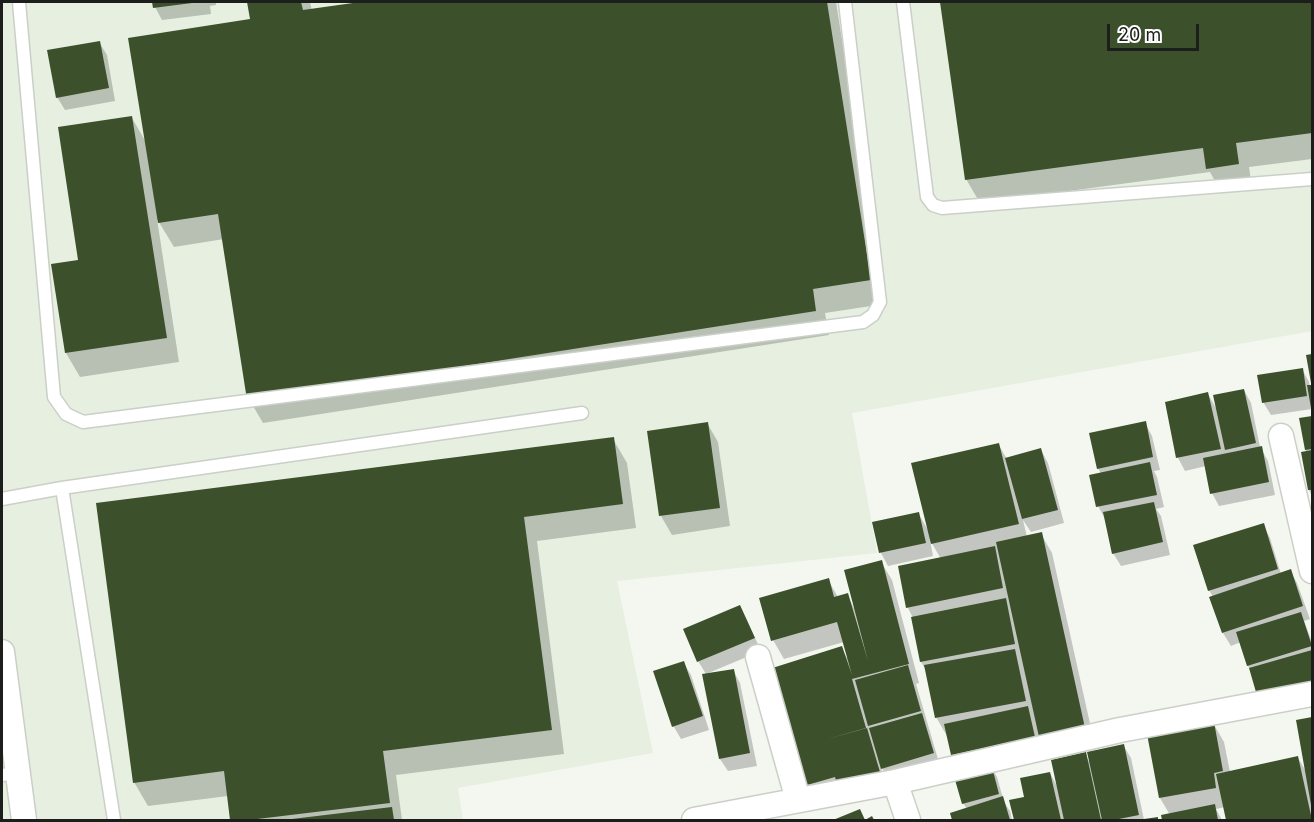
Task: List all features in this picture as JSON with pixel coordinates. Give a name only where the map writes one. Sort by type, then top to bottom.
[{"type":"street","points":[[1281,436],[1312,571]]},
{"type":"street","points":[[2,652],[9,774],[24,820]]},
{"type":"street","points":[[758,657],[798,800]]},
{"type":"street","points":[[694,820],[895,782],[1120,730],[1312,693]]},
{"type":"street","points":[[895,782],[908,820]]},
{"type":"lane","points":[[19,2],[54,398],[66,414],[83,422],[863,322],[873,315],[879,302],[845,2]]},
{"type":"lane","points":[[903,2],[927,197],[933,205],[942,208],[1312,179]]},
{"type":"lane","points":[[2,499],[62,488],[582,413]]},
{"type":"lane","points":[[62,488],[114,820]]},
{"type":"shaded area","points":[[2,2],[1312,2],[1312,331],[852,413],[877,553],[617,581],[653,753],[458,788],[463,820],[2,820]]},
{"type":"building","points":[[152,2],[192,2],[192,3],[153,8]]},
{"type":"building","points":[[247,2],[301,2],[303,10],[360,2],[827,2],[871,280],[813,289],[816,311],[247,400],[218,214],[158,223],[128,38],[250,19]]},
{"type":"building","points":[[940,2],[1312,2],[1312,133],[1236,143],[1239,164],[1206,169],[1203,148],[965,180]]},
{"type":"building","points":[[100,41],[109,88],[56,98],[47,50]]},
{"type":"building","points":[[132,116],[167,338],[65,353],[51,264],[78,260],[58,127]]},
{"type":"building","points":[[1312,354],[1312,382],[1311,383],[1306,355]]},
{"type":"building","points":[[1303,368],[1307,396],[1262,403],[1257,375]]},
{"type":"building","points":[[1307,385],[1312,385],[1312,408],[1311,408]]},
{"type":"building","points":[[1244,389],[1256,443],[1225,450],[1213,395]]},
{"type":"building","points":[[1208,392],[1221,449],[1176,458],[1165,402]]},
{"type":"building","points":[[1312,416],[1312,449],[1305,450],[1299,418]]},
{"type":"building","points":[[1146,421],[1153,457],[1097,469],[1089,433]]},
{"type":"building","points":[[708,422],[720,508],[659,516],[647,431]]},
{"type":"building","points":[[614,437],[623,504],[524,517],[552,730],[383,751],[390,803],[249,820],[230,820],[224,771],[133,783],[96,503]]},
{"type":"building","points":[[999,443],[1019,524],[931,544],[911,463]]},
{"type":"building","points":[[1262,446],[1269,482],[1210,494],[1203,458]]},
{"type":"building","points":[[1041,448],[1058,510],[1022,519],[1005,458]]},
{"type":"building","points":[[1312,450],[1312,490],[1308,490],[1301,452]]},
{"type":"building","points":[[1150,462],[1157,495],[1096,507],[1089,475]]},
{"type":"building","points":[[1154,502],[1163,542],[1112,554],[1103,512]]},
{"type":"building","points":[[919,512],[926,543],[879,553],[872,522]]},
{"type":"building","points":[[1264,523],[1278,569],[1208,591],[1193,545]]},
{"type":"building","points":[[1042,532],[1085,728],[1039,737],[996,542]]},
{"type":"building","points":[[995,546],[1003,588],[906,608],[898,566]]},
{"type":"building","points":[[882,560],[909,664],[852,679],[866,728],[824,740],[867,728],[880,772],[837,784],[835,777],[800,787],[766,670],[842,646],[852,675],[837,622],[771,641],[759,598],[829,578],[834,597],[848,593],[868,661],[844,570]]},
{"type":"building","points":[[1291,569],[1303,606],[1222,633],[1209,597]]},
{"type":"building","points":[[1006,598],[1015,644],[920,662],[911,617]]},
{"type":"building","points":[[740,605],[755,638],[697,662],[683,629]]},
{"type":"building","points":[[1301,612],[1312,646],[1247,666],[1236,632]]},
{"type":"building","points":[[1015,649],[1026,701],[935,718],[924,665]]},
{"type":"building","points":[[1312,650],[1312,685],[1258,699],[1249,668]]},
{"type":"building","points":[[684,661],[703,716],[672,727],[653,671]]},
{"type":"building","points":[[908,665],[921,711],[868,726],[855,680]]},
{"type":"building","points":[[734,669],[750,753],[719,759],[702,674]]},
{"type":"building","points":[[1028,706],[1035,737],[951,755],[944,724]]},
{"type":"building","points":[[922,713],[934,753],[881,769],[869,728]]},
{"type":"building","points":[[1312,717],[1312,805],[1311,805],[1296,720]]},
{"type":"building","points":[[1214,722],[1223,771],[1214,773],[1216,788],[1159,798],[1147,734]]},
{"type":"building","points":[[1124,744],[1139,815],[1102,820],[1087,752]]},
{"type":"building","points":[[1086,752],[1101,820],[1064,820],[1051,760]]},
{"type":"building","points":[[1298,756],[1312,820],[1226,820],[1216,774]]},
{"type":"building","points":[[991,763],[999,794],[962,804],[953,773]]},
{"type":"building","points":[[1050,772],[1061,820],[1014,820],[1009,800],[1024,797],[1020,778]]},
{"type":"building","points":[[1003,796],[1010,820],[952,820],[950,813]]},
{"type":"building","points":[[1215,804],[1218,820],[1162,820],[1161,815]]},
{"type":"building","points":[[392,807],[394,820],[292,820],[292,819]]},
{"type":"building","points":[[860,809],[865,820],[833,820]]},
{"type":"building","points":[[1158,817],[1158,820],[1144,820],[1144,819]]}]
